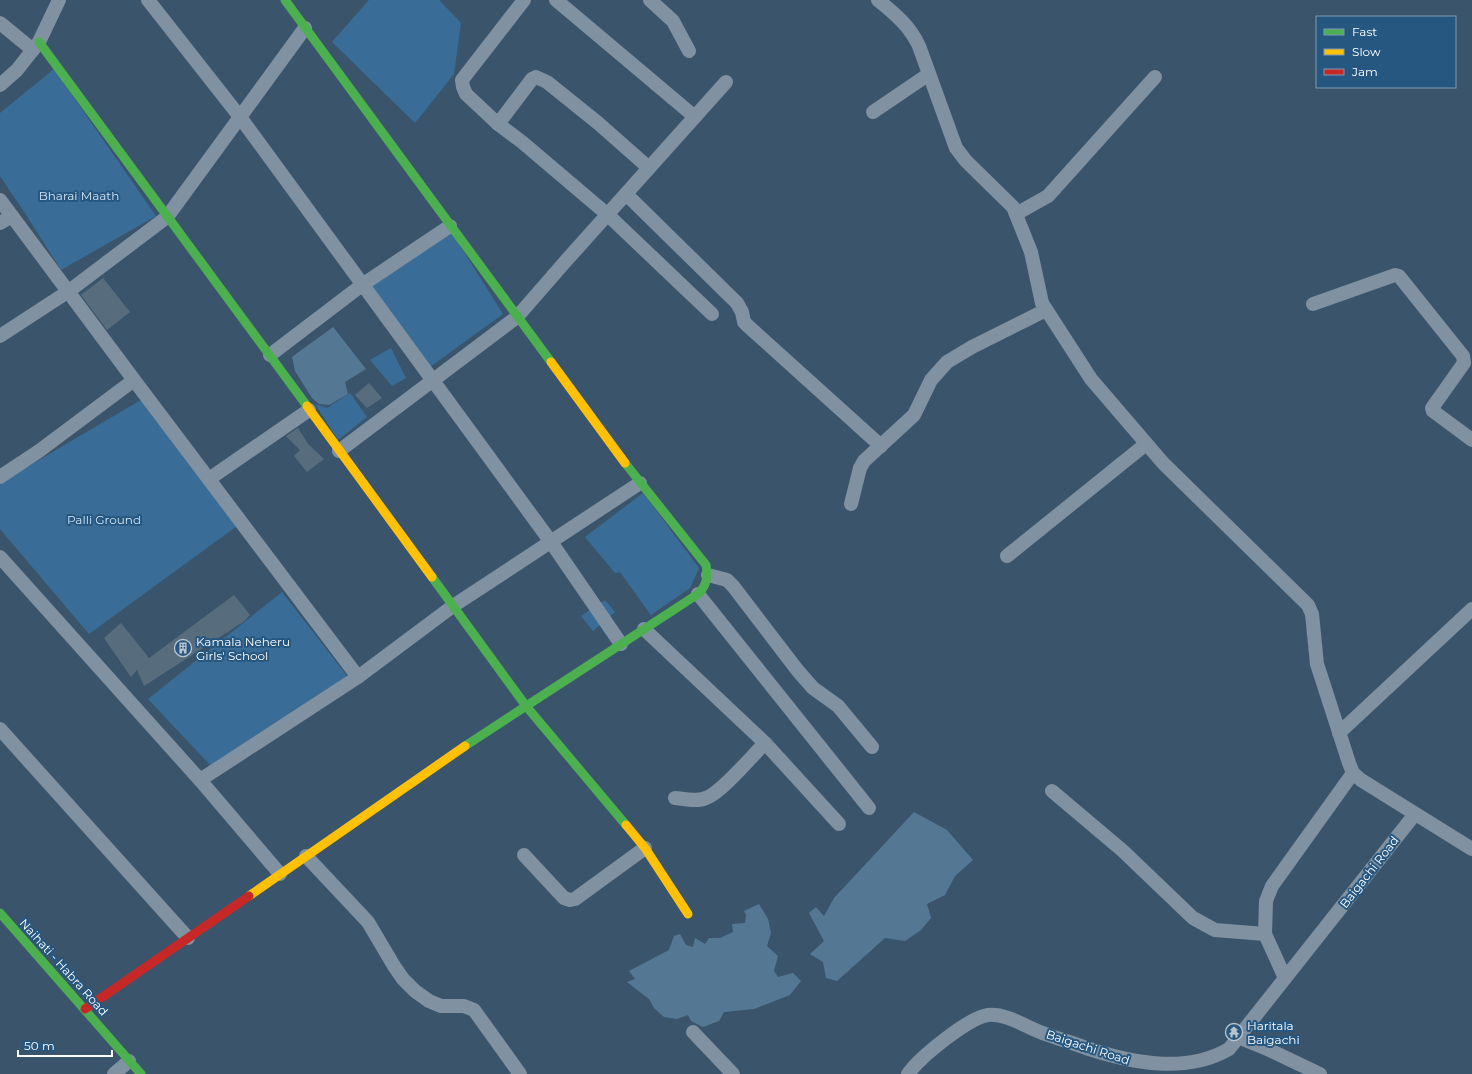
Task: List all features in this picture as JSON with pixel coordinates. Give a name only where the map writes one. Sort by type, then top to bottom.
[{"type":"street","points":[[0,84],[17,70],[36,46],[59,0]]},
{"type":"street","points":[[148,0],[240,117],[433,380],[550,542],[621,644]]},
{"type":"street","points":[[85,1009],[526,706],[698,594],[705,586],[708,575],[706,565],[640,483],[285,0]]},
{"type":"street","points":[[524,0],[462,80],[466,94],[498,124],[522,142],[608,215],[712,314]]},
{"type":"street","points":[[556,0],[695,117]]},
{"type":"street","points":[[650,0],[673,21],[689,51]]},
{"type":"street","points":[[878,0],[902,20],[914,35],[930,74],[956,148],[966,161],[1010,203],[1016,214],[1030,252],[1042,303],[1091,379],[1163,463],[1308,605],[1312,614],[1317,664],[1353,772],[1361,780],[1472,849]]},
{"type":"street","points":[[0,22],[36,46],[270,355],[526,706],[645,848],[688,914]]},
{"type":"street","points":[[0,336],[69,291],[167,217],[305,28]]},
{"type":"street","points":[[874,112],[930,74]]},
{"type":"street","points":[[498,124],[532,79],[536,76],[547,82],[598,123],[649,168]]},
{"type":"street","points":[[1016,214],[1048,196],[1155,77]]},
{"type":"street","points":[[339,451],[517,317],[726,82]]},
{"type":"street","points":[[626,194],[737,303],[742,312],[744,322],[748,326],[881,446]]},
{"type":"street","points":[[0,200],[6,219],[69,291],[134,380],[358,677]]},
{"type":"street","points":[[270,355],[362,285],[450,226]]},
{"type":"street","points":[[1313,304],[1395,275],[1398,276],[1463,356],[1464,363],[1432,405],[1432,408],[1472,440]]},
{"type":"street","points":[[851,504],[860,468],[864,461],[914,415],[931,380],[947,362],[972,347],[1046,310]]},
{"type":"street","points":[[0,478],[39,451],[134,380]]},
{"type":"street","points":[[209,479],[309,410]]},
{"type":"street","points":[[1007,556],[1146,444]]},
{"type":"street","points":[[200,780],[358,677],[453,606],[640,483]]},
{"type":"street","points":[[0,557],[200,780],[280,874]]},
{"type":"street","points":[[708,575],[727,580],[733,586],[798,671],[813,688],[838,706],[872,747]]},
{"type":"street","points":[[698,594],[869,808]]},
{"type":"street","points":[[1339,733],[1472,609]]},
{"type":"street","points":[[644,629],[765,742],[839,824]]},
{"type":"street","points":[[0,729],[188,938]]},
{"type":"street","points":[[675,798],[695,800],[706,798],[717,792],[765,742]]},
{"type":"street","points":[[1285,978],[1265,934],[1266,901],[1272,886],[1353,772]]},
{"type":"street","points":[[1052,791],[1123,851],[1193,918],[1205,926],[1215,930],[1265,934]]},
{"type":"street","name":"Baigachi Road","points":[[908,1074],[932,1050],[973,1020],[988,1016],[1000,1016],[1042,1033],[1153,1070],[1159,1067],[1188,1065],[1218,1056],[1229,1049],[1415,814]]},
{"type":"street","points":[[524,855],[564,898],[570,900],[575,899],[645,848]]},
{"type":"street","points":[[306,856],[368,922],[403,979],[430,1001],[441,1006],[464,1006],[474,1010],[520,1074]]},
{"type":"street","name":"Naihati - Habra Road","points":[[0,913],[141,1074]]},
{"type":"street","points":[[692,1032],[733,1074]]},
{"type":"street","points":[[1238,1037],[1320,1074]]},
{"type":"street","points":[[114,1074],[130,1061]]},
{"type":"green space","points":[[369,0],[439,0],[461,23],[454,74],[415,123],[332,42]]},
{"type":"green space","name":"Bharai Maath","points":[[54,69],[156,216],[61,270],[0,176],[0,113]]},
{"type":"green space","points":[[450,230],[503,314],[423,372],[364,286]]},
{"type":"green space","points":[[391,348],[406,378],[392,386],[370,360]]},
{"type":"green space","points":[[350,393],[367,417],[338,440],[315,404],[327,408]]},
{"type":"green space","name":"Palli Ground","points":[[146,397],[237,526],[89,634],[0,529],[0,483]]},
{"type":"green space","points":[[643,493],[699,568],[690,588],[651,615],[620,572],[615,573],[585,537]]},
{"type":"green space","points":[[282,592],[347,676],[213,768],[148,699]]},
{"type":"green space","points":[[605,600],[615,612],[593,631],[581,616]]},
{"type":"shaded area","points":[[333,327],[366,369],[345,382],[348,394],[329,405],[319,404],[312,398],[295,371],[292,357]]},
{"type":"shaded area","points":[[914,812],[947,830],[973,860],[955,876],[945,895],[927,904],[931,918],[921,930],[905,941],[885,938],[837,981],[826,978],[823,962],[810,954],[824,941],[809,913],[816,907],[824,916],[834,898]]},
{"type":"shaded area","points":[[759,904],[768,919],[771,933],[767,946],[778,956],[774,971],[778,977],[793,973],[801,981],[790,995],[754,1009],[724,1012],[719,1021],[703,1027],[691,1021],[688,1015],[677,1019],[664,1017],[654,1008],[649,999],[627,982],[635,979],[629,971],[669,950],[674,936],[680,934],[686,945],[693,947],[695,938],[705,944],[709,938],[720,938],[733,932],[732,924],[745,923],[746,915],[744,911]]},
{"type":"building","points":[[103,278],[130,312],[107,330],[81,295]]},
{"type":"building","points":[[369,383],[382,398],[367,408],[355,395]]},
{"type":"building","points":[[298,428],[308,444],[324,459],[307,472],[294,456],[300,450],[286,436]]},
{"type":"building","name":"Kamala Neheru Girls' School","points":[[234,595],[250,615],[243,622],[144,686],[137,670],[131,677],[104,638],[121,623],[149,658]]},
{"type":"traffic: fast","points":[[285,0],[551,362]]},
{"type":"traffic: fast","points":[[39,42],[307,406]]},
{"type":"traffic: fast","points":[[465,746],[698,594],[705,584],[707,577],[706,565],[625,463]]},
{"type":"traffic: fast","points":[[432,577],[526,706],[626,825]]},
{"type":"traffic: fast","points":[[0,913],[141,1074]]},
{"type":"traffic: slow","points":[[551,362],[625,463]]},
{"type":"traffic: slow","points":[[307,406],[432,577]]},
{"type":"traffic: slow","points":[[249,896],[465,746]]},
{"type":"traffic: slow","points":[[626,825],[645,848],[688,914]]},
{"type":"traffic: jam","points":[[85,1009],[249,896]]},
{"type":"place","name":"Kamala Neheru Girls' School","points":[[183,648]]},
{"type":"place","name":"Haritala Baigachi","points":[[1234,1032]]}]
